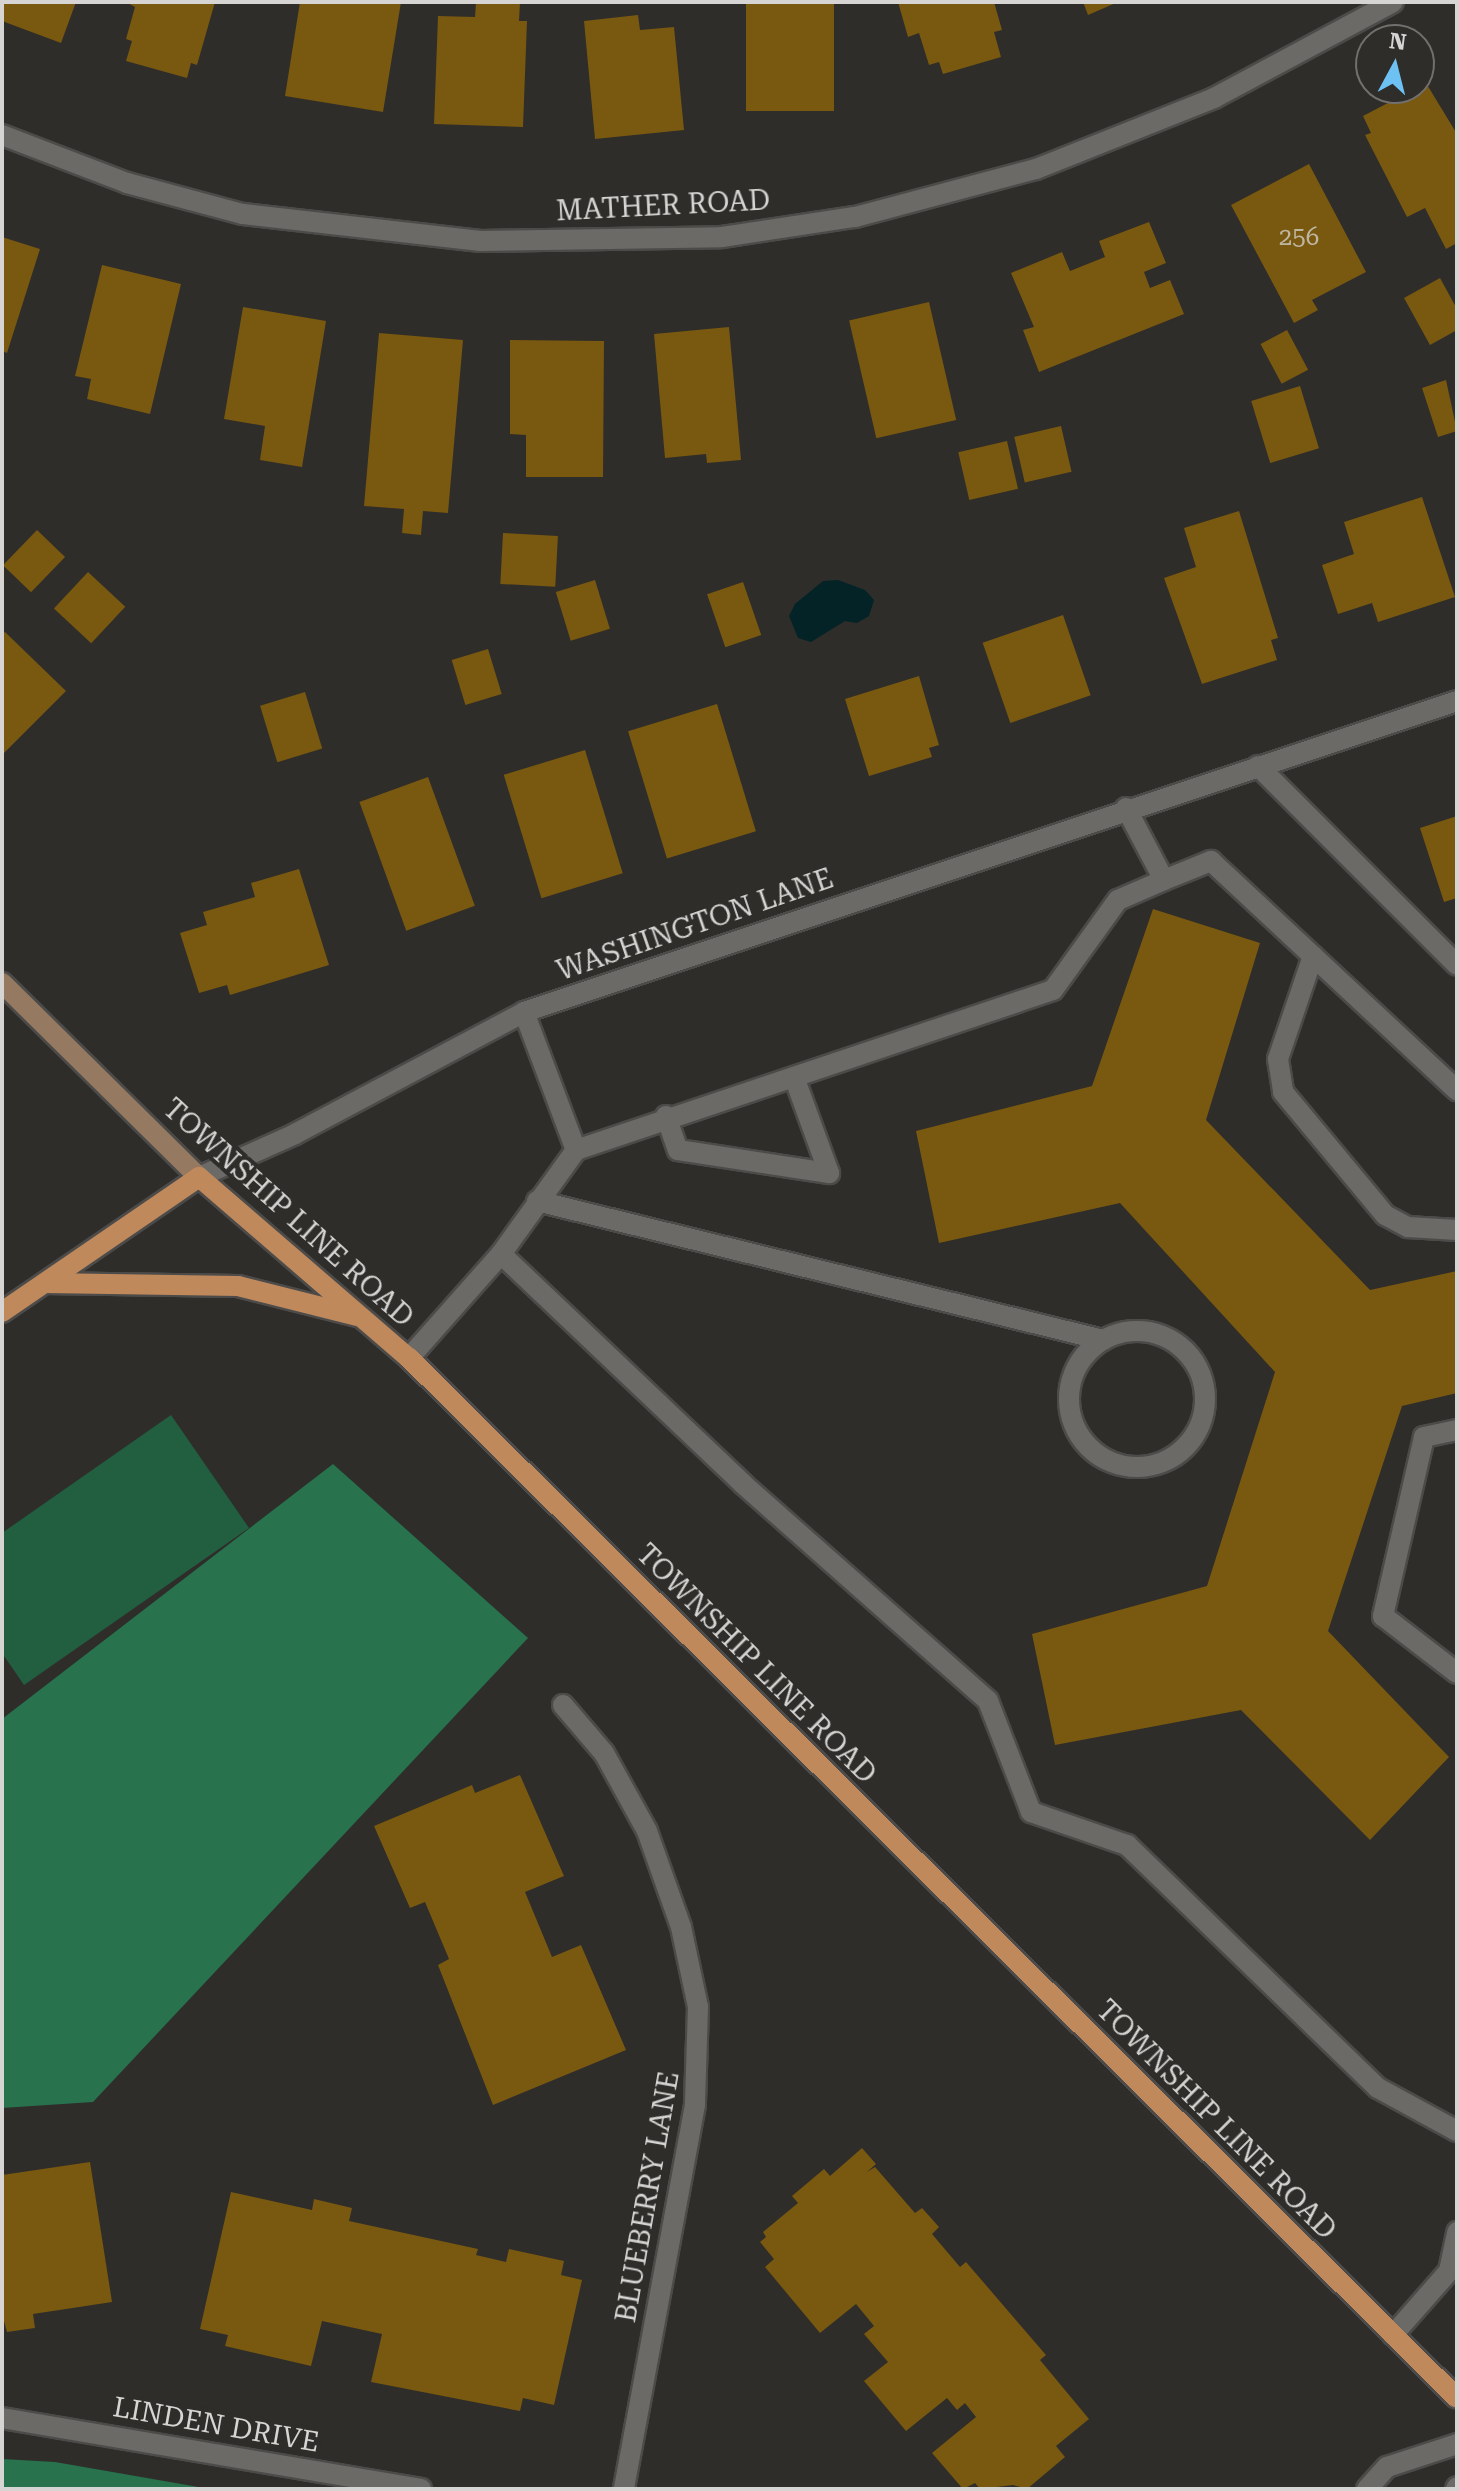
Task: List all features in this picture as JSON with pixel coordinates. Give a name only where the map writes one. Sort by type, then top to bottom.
[{"type":"main road","name":"TOWNSHIP LINE ROAD","points":[[2,983],[199,1177],[409,1358],[1457,2398]]},
{"type":"main road","name":"WASHINGTON LANE","points":[[2,1312],[199,1177]]},
{"type":"main road","points":[[45,1283],[238,1286],[361,1317]]},
{"type":"street","name":"MATHER ROAD","points":[[2,135],[127,183],[243,214],[480,241],[722,237],[855,217],[1036,169],[1214,98],[1393,2]]},
{"type":"street","name":"WASHINGTON LANE","points":[[199,1177],[295,1134],[524,1012],[1126,808],[1457,701]]},
{"type":"street","points":[[1258,766],[1457,965]]},
{"type":"street","points":[[1126,808],[1164,880]]},
{"type":"street","points":[[409,1358],[501,1254],[576,1150],[666,1116],[794,1077],[1053,990],[1118,900],[1211,861],[1457,1090]]},
{"type":"street","points":[[1313,956],[1278,1059],[1283,1092],[1385,1215],[1408,1227],[1457,1230]]},
{"type":"street","points":[[524,1012],[576,1150]]},
{"type":"street","points":[[666,1116],[678,1150],[829,1173],[794,1077]]},
{"type":"street","points":[[537,1201],[1103,1340],[1124,1331],[1169,1338],[1199,1370],[1205,1392],[1196,1434],[1162,1463],[1129,1466],[1098,1455],[1071,1419],[1073,1374],[1103,1340]]},
{"type":"street","points":[[501,1254],[743,1484],[988,1701],[1031,1812],[1127,1845],[1378,2088],[1457,2131]]},
{"type":"street","points":[[1457,1430],[1424,1437],[1383,1616],[1457,1673]]},
{"type":"street","name":"BLUEBERRY LANE","points":[[563,1705],[604,1753],[647,1831],[681,1927],[698,2007],[695,2105],[624,2489]]},
{"type":"street","points":[[1393,2335],[1449,2271],[1457,2232]]},
{"type":"street","name":"LINDEN DRIVE","points":[[2,2418],[421,2489]]},
{"type":"street","points":[[1367,2489],[1387,2467],[1457,2444]]},
{"type":"green space","points":[[171,1415],[249,1528],[24,1685],[2,1653],[2,1533]]},
{"type":"green space","points":[[333,1464],[528,1638],[93,2102],[2,2108],[2,1719]]},
{"type":"green space","points":[[2,2459],[55,2462],[210,2489],[2,2489]]},
{"type":"water","points":[[838,580],[865,590],[874,600],[869,616],[857,623],[845,621],[811,642],[798,638],[789,616],[795,604],[823,581]]},
{"type":"building","points":[[2,2],[76,2],[61,43],[2,21]]},
{"type":"building","points":[[126,2],[215,2],[197,65],[191,63],[187,78],[126,61],[132,41],[126,39],[135,7]]},
{"type":"building","points":[[300,2],[401,2],[383,112],[285,96]]},
{"type":"building","points":[[476,2],[520,2],[519,21],[527,21],[523,127],[434,124],[438,16],[475,17]]},
{"type":"building","points":[[746,2],[834,2],[834,111],[746,111]]},
{"type":"building","points":[[898,2],[994,2],[1002,30],[994,32],[1001,57],[943,74],[939,62],[929,65],[919,33],[908,37]]},
{"type":"building","points":[[1083,2],[1118,2],[1088,15]]},
{"type":"building","points":[[638,15],[640,30],[674,27],[684,130],[595,139],[584,21]]},
{"type":"building","points":[[1435,98],[1457,134],[1457,243],[1446,249],[1425,208],[1407,217],[1365,135],[1371,133],[1363,116],[1386,104],[1435,104]]},
{"type":"building","points":[[1309,164],[1366,272],[1312,300],[1318,310],[1294,323],[1231,205]]},
{"type":"building","points":[[1149,222],[1166,263],[1144,272],[1150,288],[1170,280],[1184,314],[1039,372],[1023,330],[1034,327],[1011,273],[1062,252],[1070,271],[1105,257],[1099,241]]},
{"type":"building","points":[[2,237],[40,249],[7,353],[2,351]]},
{"type":"building","points":[[102,265],[181,284],[150,414],[87,399],[91,379],[75,376]]},
{"type":"building","points":[[1440,278],[1457,309],[1457,330],[1430,345],[1404,298]]},
{"type":"building","points":[[929,302],[956,420],[876,438],[849,320]]},
{"type":"building","points":[[243,307],[326,321],[302,467],[260,460],[265,426],[224,419]]},
{"type":"building","points":[[729,327],[741,460],[707,463],[706,454],[665,458],[654,334]]},
{"type":"building","points":[[1287,330],[1308,370],[1282,384],[1261,344]]},
{"type":"building","points":[[379,333],[463,340],[448,513],[423,511],[421,535],[402,533],[404,509],[364,506]]},
{"type":"building","points":[[510,340],[604,341],[603,477],[526,477],[526,435],[510,434]]},
{"type":"building","points":[[1446,380],[1457,431],[1438,437],[1422,388]]},
{"type":"building","points":[[1300,386],[1319,448],[1270,463],[1251,401]]},
{"type":"building","points":[[1061,426],[1072,472],[1025,483],[1014,437]]},
{"type":"building","points":[[1007,441],[1018,489],[969,500],[958,452]]},
{"type":"building","points":[[1422,497],[1455,597],[1378,622],[1372,603],[1338,614],[1322,565],[1354,554],[1344,522]]},
{"type":"building","points":[[1239,511],[1278,638],[1271,640],[1277,660],[1202,684],[1164,578],[1196,567],[1184,528]]},
{"type":"building","points":[[37,530],[65,557],[31,592],[3,565]]},
{"type":"building","points":[[503,533],[558,536],[555,587],[500,584]]},
{"type":"building","points":[[88,572],[125,607],[91,643],[54,609]]},
{"type":"building","points":[[595,580],[610,629],[571,641],[556,592]]},
{"type":"building","points":[[743,582],[761,635],[725,647],[707,594]]},
{"type":"building","points":[[1063,615],[1091,695],[1010,723],[983,643]]},
{"type":"building","points":[[5,632],[66,691],[2,755],[2,634]]},
{"type":"building","points":[[488,649],[502,694],[465,705],[452,660]]},
{"type":"building","points":[[919,676],[939,745],[929,748],[932,757],[869,776],[845,699]]},
{"type":"building","points":[[305,692],[322,748],[277,762],[260,706]]},
{"type":"building","points":[[717,704],[756,831],[667,858],[628,731]]},
{"type":"building","points":[[585,750],[623,873],[541,898],[504,775]]},
{"type":"building","points":[[428,777],[475,906],[406,931],[359,802]]},
{"type":"building","points":[[1457,816],[1457,898],[1444,902],[1420,828]]},
{"type":"building","points":[[299,869],[329,965],[230,995],[227,985],[199,993],[180,933],[207,925],[203,912],[255,897],[251,883]]},
{"type":"building","points":[[1153,909],[1260,943],[1206,1120],[1370,1290],[1457,1271],[1457,1393],[1402,1406],[1328,1631],[1449,1757],[1370,1840],[1241,1710],[1055,1745],[1032,1634],[1207,1586],[1275,1372],[1120,1203],[939,1243],[916,1131],[1092,1086]]},
{"type":"building","points":[[520,1775],[564,1876],[525,1892],[552,1957],[581,1945],[626,2050],[493,2105],[438,1965],[449,1959],[425,1902],[410,1908],[374,1826],[472,1785],[475,1793]]},
{"type":"building","points":[[862,2148],[876,2164],[867,2172],[875,2167],[915,2213],[922,2208],[939,2227],[932,2234],[960,2267],[966,2262],[1046,2355],[1040,2360],[1089,2419],[1056,2446],[1065,2457],[1027,2489],[1013,2485],[980,2489],[975,2483],[963,2489],[932,2453],[976,2417],[965,2403],[957,2410],[947,2398],[906,2431],[864,2381],[888,2362],[864,2334],[874,2326],[856,2304],[820,2333],[765,2267],[774,2259],[760,2242],[766,2237],[763,2232],[798,2203],[792,2196],[824,2169],[830,2176]]},
{"type":"building","points":[[90,2162],[112,2302],[33,2314],[35,2328],[7,2332],[2,2314],[2,2175]]},
{"type":"building","points":[[231,2192],[312,2210],[314,2199],[352,2208],[349,2221],[478,2249],[476,2255],[506,2262],[509,2249],[564,2261],[561,2275],[582,2280],[554,2405],[523,2398],[520,2411],[371,2382],[382,2334],[322,2321],[311,2366],[225,2346],[228,2335],[200,2329]]}]
